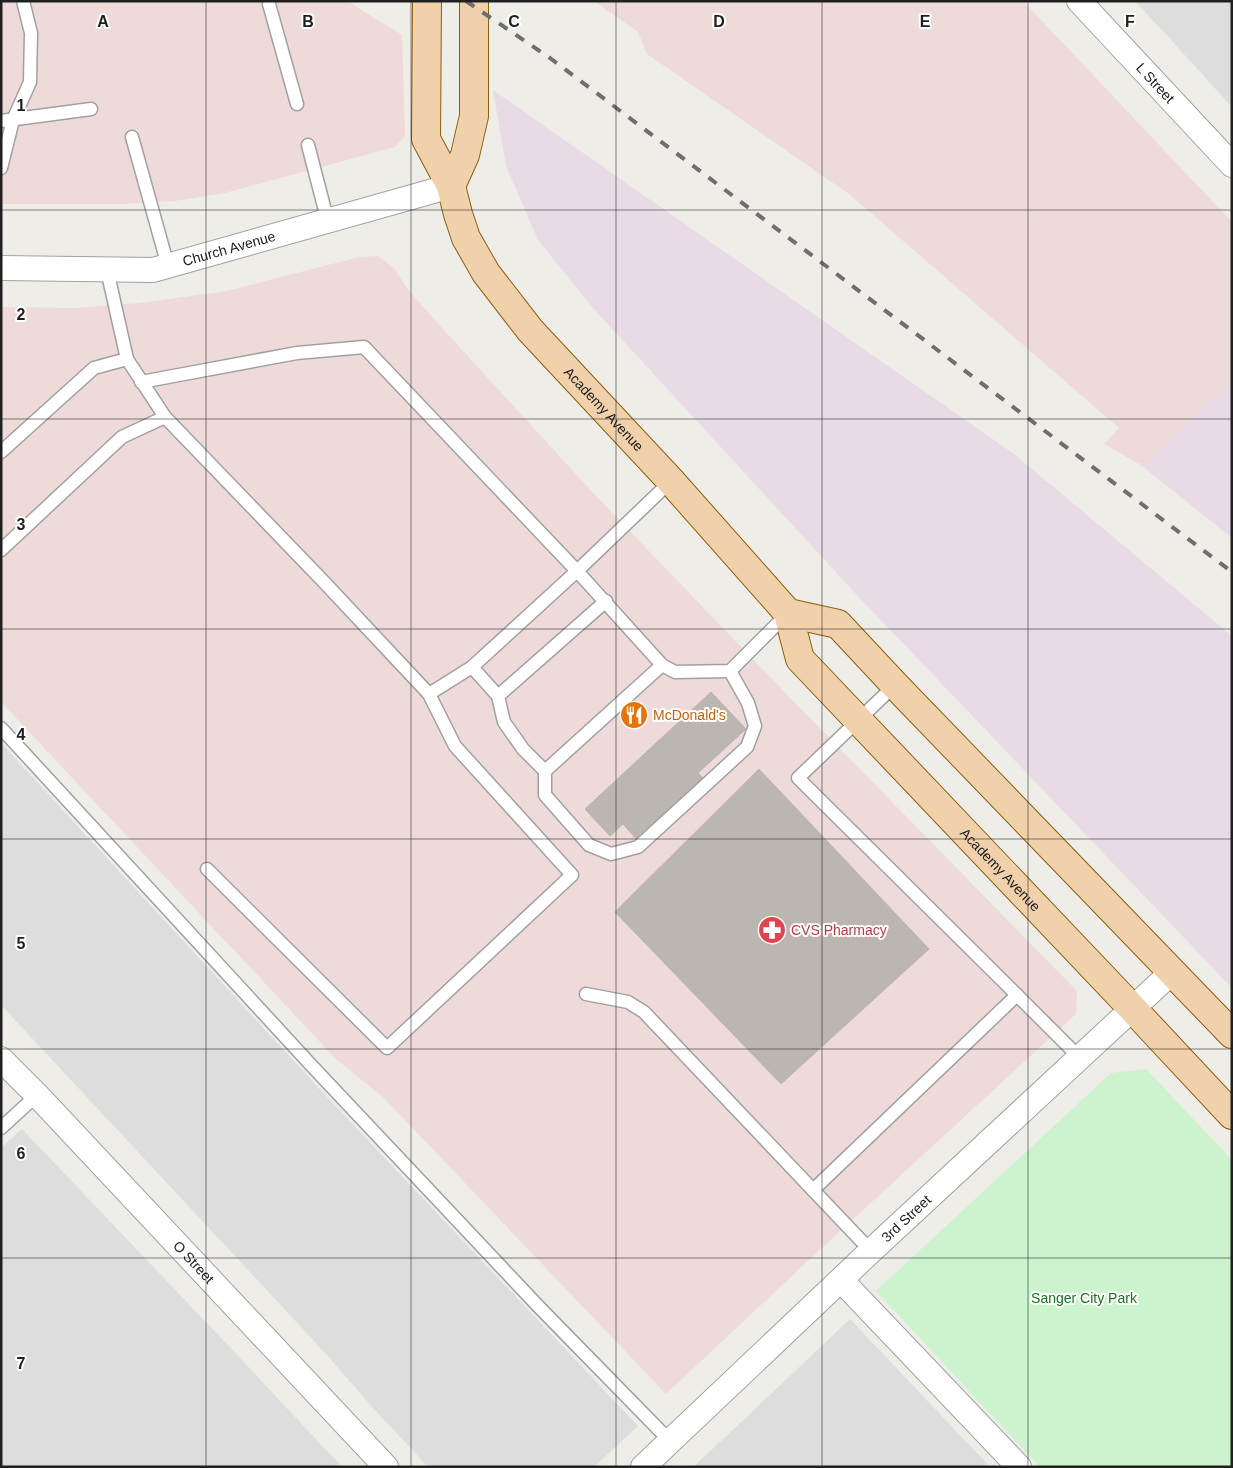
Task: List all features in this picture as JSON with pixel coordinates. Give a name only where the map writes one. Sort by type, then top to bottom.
[{"type":"main road","name":"Academy Avenue","points":[[427,1],[426,139],[451,186],[466,238],[486,273],[507,302],[561,364],[671,481],[788,613],[800,659],[1232,1115]]},
{"type":"main road","points":[[451,186],[465,155],[474,116],[474,1]]},
{"type":"main road","points":[[788,613],[838,624],[894,686],[1232,1034]]},
{"type":"street","name":"L Street","points":[[1080,1],[1232,164]]},
{"type":"street","name":"Church Avenue","points":[[1,268],[153,270],[451,186]]},
{"type":"street","name":"3rd Street","points":[[643,1467],[871,1251],[1172,972]]},
{"type":"street","name":"O Street","points":[[1,1059],[386,1467]]},
{"type":"street","points":[[841,1280],[1019,1467]]},
{"type":"lane","points":[[1,168],[7,120],[30,82],[31,33],[23,1]]},
{"type":"lane","points":[[269,4],[297,104]]},
{"type":"lane","points":[[7,120],[91,109]]},
{"type":"lane","points":[[132,136],[168,266]]},
{"type":"lane","points":[[308,145],[328,222]]},
{"type":"lane","points":[[107,270],[127,359],[165,417],[429,694],[455,746],[572,875],[387,1048],[207,869]]},
{"type":"lane","points":[[141,382],[296,353],[364,347],[606,601],[662,665],[675,672],[730,671],[788,613]]},
{"type":"lane","points":[[1,452],[94,368],[127,359]]},
{"type":"lane","points":[[1,550],[122,437],[165,417]]},
{"type":"lane","points":[[429,694],[472,667],[577,571],[671,481]]},
{"type":"lane","points":[[498,696],[606,601]]},
{"type":"lane","points":[[545,771],[662,665]]},
{"type":"lane","points":[[472,667],[498,696],[504,722],[523,749],[545,771],[545,795],[589,846],[611,854],[638,847],[747,747],[755,726],[748,703],[730,671]]},
{"type":"lane","points":[[894,686],[798,778],[1079,1057]]},
{"type":"lane","points":[[1,728],[317,1072],[538,1306],[670,1441]]},
{"type":"lane","points":[[586,994],[628,1002],[644,1012],[871,1251]]},
{"type":"lane","points":[[813,1190],[1017,994]]},
{"type":"lane","points":[[1,1128],[37,1095]]},
{"type":"shaded area","points":[[1,1],[347,1],[402,35],[405,136],[395,147],[225,193],[175,201],[120,204],[1,204]]},
{"type":"shaded area","points":[[594,1],[1023,1],[1232,222],[1232,381],[1142,466],[1104,444],[1119,428],[849,194],[647,54],[638,32]]},
{"type":"shaded area","points":[[1135,1],[1232,1],[1232,107],[1162,30]]},
{"type":"shaded area","points":[[493,90],[1014,454],[1232,636],[1232,988],[855,593],[592,307],[538,240],[506,166]]},
{"type":"shaded area","points":[[378,256],[395,269],[407,288],[432,317],[595,495],[1077,991],[1076,1014],[666,1394],[384,1098],[336,1059],[1,702],[1,307],[74,308],[140,303],[227,291],[359,257]]},
{"type":"shaded area","points":[[1232,381],[1232,538],[1142,466]]},
{"type":"shaded area","points":[[1,743],[327,1097],[638,1426],[594,1467],[428,1467],[317,1344],[1,1005]]},
{"type":"shaded area","points":[[22,1129],[342,1467],[1,1467],[1,1148]]},
{"type":"shaded area","points":[[850,1319],[990,1467],[693,1467],[753,1411]]},
{"type":"green space","name":"Sanger City Park","points":[[1146,1069],[1232,1160],[1232,1467],[1040,1467],[876,1291],[1111,1073]]},
{"type":"building","points":[[711,692],[746,729],[698,773],[706,781],[639,842],[623,824],[610,836],[585,809]]},
{"type":"building","name":"CVS Pharmacy","points":[[759,769],[929,949],[781,1084],[615,912]]},
{"type":"railway","points":[[466,1],[550,58],[1232,572]]},
{"type":"place","name":"McDonald's","points":[[634,715]]},
{"type":"place","name":"CVS Pharmacy","points":[[772,930]]}]
